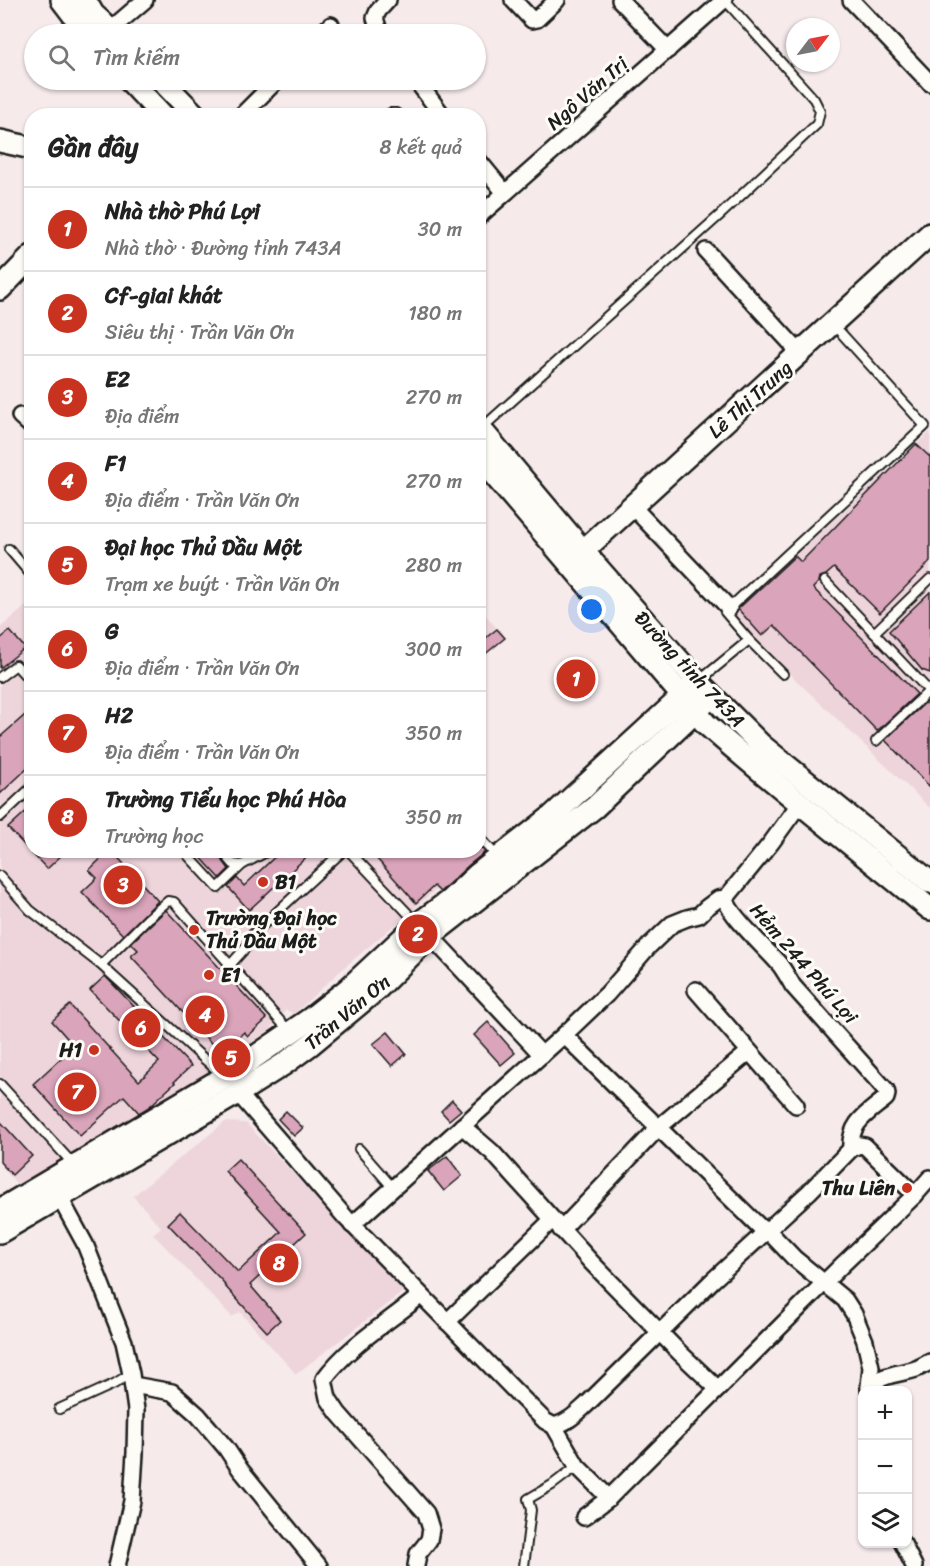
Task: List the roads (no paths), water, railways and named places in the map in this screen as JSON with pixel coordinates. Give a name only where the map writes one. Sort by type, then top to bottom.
[{"type":"street","points":[[62,0],[79,24]]},
{"type":"street","points":[[85,0],[93,14],[104,24]]},
{"type":"street","points":[[120,24],[145,0]]},
{"type":"street","points":[[377,24],[375,18],[378,10],[388,0]]},
{"type":"street","points":[[513,0],[532,20],[537,19],[557,0]]},
{"type":"street","points":[[620,0],[668,50]]},
{"type":"street","name":"Ngô Văn Trị","points":[[486,210],[725,0]]},
{"type":"street","points":[[851,0],[930,83]]},
{"type":"street","points":[[138,90],[153,108]]},
{"type":"street","points":[[160,108],[166,90]]},
{"type":"street","points":[[171,90],[188,108]]},
{"type":"street","points":[[249,108],[267,90]]},
{"type":"street","points":[[424,90],[437,108]]},
{"type":"street","points":[[0,141],[24,146]]},
{"type":"street","points":[[486,170],[505,193]]},
{"type":"street","name":"Lê Thị Trung","points":[[577,557],[930,234]]},
{"type":"street","points":[[706,251],[800,353]]},
{"type":"street","points":[[0,289],[24,264]]},
{"type":"street","points":[[20,416],[24,420]]},
{"type":"street","name":"Đường tỉnh 743A","points":[[486,435],[689,705],[706,724],[930,909]]},
{"type":"street","name":"Đường tỉnh 743A","points":[[486,464],[761,745],[930,882]]},
{"type":"street","points":[[632,506],[729,608]]},
{"type":"street","name":"Trần Văn Ơn","points":[[0,1232],[55,1189],[231,1085],[291,1033],[424,930],[596,807],[705,689]]},
{"type":"street","name":"Trần Văn Ơn","points":[[0,1210],[55,1189],[75,1166],[231,1085],[284,1064],[336,1024],[382,984],[449,901],[478,874],[689,705]]},
{"type":"street","name":"Hẻm 244 Phú Lợi","points":[[800,803],[726,898],[726,903],[782,968],[793,986],[886,1090],[885,1098],[859,1121],[851,1136],[851,1149]]},
{"type":"street","points":[[352,1225],[565,1034],[607,994],[649,946],[672,924],[699,915],[718,899],[726,898]]},
{"type":"street","points":[[424,930],[542,1055]]},
{"type":"street","points":[[696,990],[796,1105]]},
{"type":"street","points":[[565,1034],[765,1232],[772,1235],[794,1258],[845,1300],[866,1341],[871,1367],[869,1386]]},
{"type":"street","points":[[447,1322],[556,1225],[659,1127],[749,1052]]},
{"type":"street","points":[[231,1085],[352,1225],[545,1421],[554,1426],[577,1466],[609,1498]]},
{"type":"street","points":[[462,1126],[492,1152],[556,1225],[641,1314],[718,1389]]},
{"type":"street","points":[[554,1426],[572,1417],[851,1149],[865,1146],[915,1196]]},
{"type":"street","points":[[584,1517],[609,1498],[915,1196],[930,1178]]},
{"type":"street","points":[[55,1189],[86,1244],[106,1293],[124,1342],[132,1379],[136,1410],[132,1502],[117,1566]]},
{"type":"street","points":[[416,1566],[418,1554],[429,1540],[431,1529],[426,1513],[338,1413],[328,1398],[324,1379],[343,1356],[421,1295]]},
{"type":"street","points":[[871,1386],[882,1378],[930,1362]]},
{"type":"street","points":[[132,1379],[171,1392],[198,1414],[319,1566]]},
{"type":"street","points":[[905,1548],[914,1566]]},
{"type":"lane","points":[[486,422],[720,215],[817,124],[820,111],[814,99],[725,0]]},
{"type":"lane","points":[[783,674],[725,612],[925,426],[832,323]]},
{"type":"lane","points":[[9,549],[24,567]]},
{"type":"lane","points":[[874,633],[930,579]]},
{"type":"lane","points":[[825,581],[930,691],[876,741]]},
{"type":"lane","points":[[705,689],[749,640]]},
{"type":"lane","points":[[0,677],[16,665],[24,674]]},
{"type":"lane","points":[[0,817],[24,794]]},
{"type":"lane","points":[[486,844],[499,858]]},
{"type":"lane","points":[[190,858],[218,888],[242,865],[255,858]]},
{"type":"lane","points":[[228,858],[233,864],[242,865]]},
{"type":"lane","points":[[231,964],[249,944],[252,935],[337,858]]},
{"type":"lane","points":[[354,858],[424,930]]},
{"type":"lane","points":[[0,876],[30,910],[101,966],[231,1085]]},
{"type":"lane","points":[[101,966],[147,919],[168,901],[174,902],[291,1033]]},
{"type":"lane","points":[[0,1084],[75,1166]]},
{"type":"lane","points":[[359,1149],[393,1188]]},
{"type":"lane","points":[[59,1409],[114,1384],[132,1379]]},
{"type":"lane","points":[[524,1566],[531,1510],[528,1499],[577,1466]]},
{"type":"place","name":"Nhà thờ Phú Lợi","points":[[576,679]]},
{"type":"place","name":"B1","points":[[263,882]]},
{"type":"place","name":"E2","points":[[123,885]]},
{"type":"place","name":"Trường Đại học Thủ Dầu Một","points":[[194,930]]},
{"type":"place","name":"Cf-giai khát","points":[[418,934]]},
{"type":"place","name":"E1","points":[[209,975]]},
{"type":"place","name":"F1","points":[[205,1015]]},
{"type":"place","name":"G","points":[[141,1028]]},
{"type":"place","name":"H1","points":[[94,1050]]},
{"type":"place","name":"Đại học Thủ Dầu Một","points":[[231,1058]]},
{"type":"place","name":"H2","points":[[77,1092]]},
{"type":"place","name":"Thu Liên","points":[[907,1188]]},
{"type":"place","name":"Trường Tiểu học Phú Hòa","points":[[279,1263]]}]
